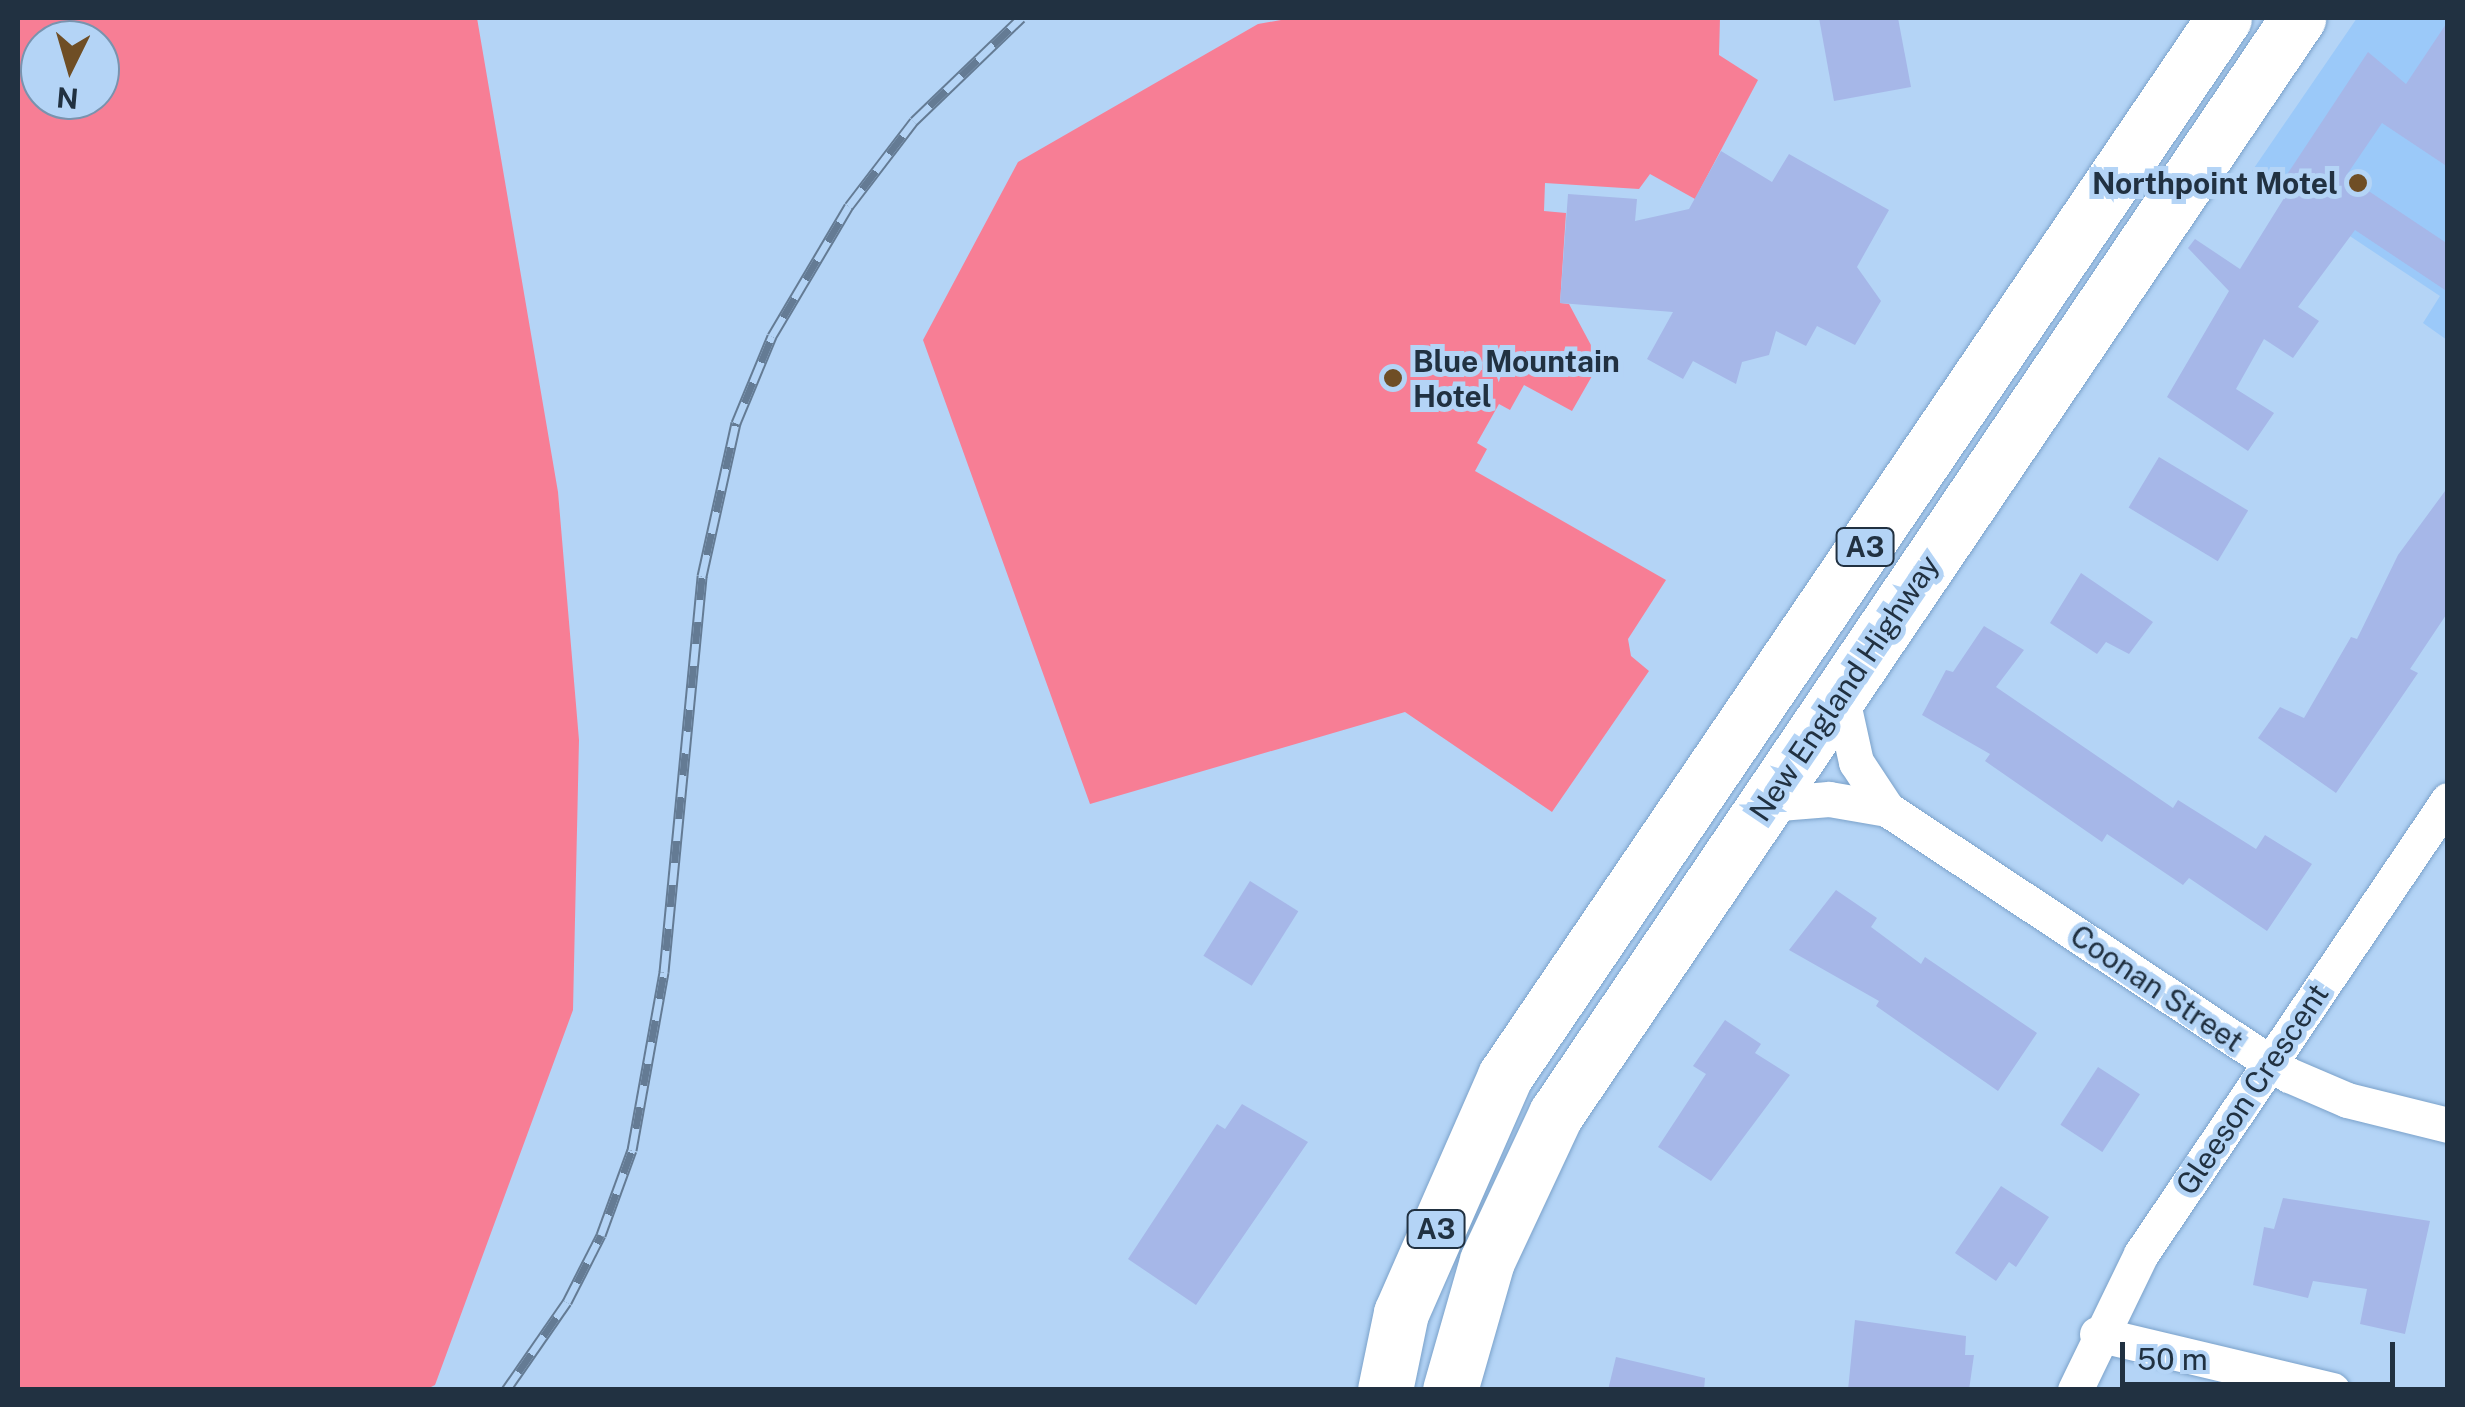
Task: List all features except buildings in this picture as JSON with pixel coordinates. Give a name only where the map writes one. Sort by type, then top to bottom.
[{"type":"highway","name":"New England Highway","points":[[1385,1390],[1401,1313],[1504,1076],[2224,18]]},
{"type":"highway","name":"New England Highway","points":[[1450,1390],[1487,1260],[1542,1140],[2298,18]]},
{"type":"highway","points":[[1696,796],[1713,779],[1738,776],[1751,781],[1767,804]]},
{"type":"street","name":"Coonan Street","points":[[1841,694],[1856,762],[1887,808],[2271,1064],[2347,1100],[2448,1125]]},
{"type":"street","name":"Coonan Street","points":[[1767,804],[1829,798],[1887,808]]},
{"type":"street","name":"Gleeson Crescent","points":[[2076,1390],[2097,1334],[2141,1254],[2448,800]]},
{"type":"street","points":[[2097,1334],[2332,1390]]},
{"type":"shaded area","points":[[18,18],[477,18],[558,492],[579,740],[573,1010],[435,1385],[427,1389],[18,1389]]},
{"type":"shaded area","name":"Blue Mountain Hotel","points":[[1292,18],[1720,18],[1719,55],[1758,80],[1695,199],[1650,174],[1639,189],[1545,183],[1544,211],[1566,213],[1560,303],[1569,304],[1600,362],[1572,411],[1524,385],[1510,410],[1499,404],[1477,443],[1487,449],[1475,471],[1666,580],[1628,639],[1631,656],[1649,671],[1552,812],[1405,712],[1090,804],[923,340],[1018,162],[1258,24]]},
{"type":"shaded area","name":"Northpoint Motel","points":[[2357,18],[2447,18],[2447,340],[2423,323],[2440,296],[2252,171]]},
{"type":"railway","points":[[506,1390],[567,1302],[601,1235],[632,1150],[664,972],[702,576],[736,423],[772,336],[849,206],[914,121],[1021,18]]},
{"type":"place","name":"Northpoint Motel","points":[[2358,183]]},
{"type":"place","name":"Blue Mountain Hotel","points":[[1393,378]]}]
